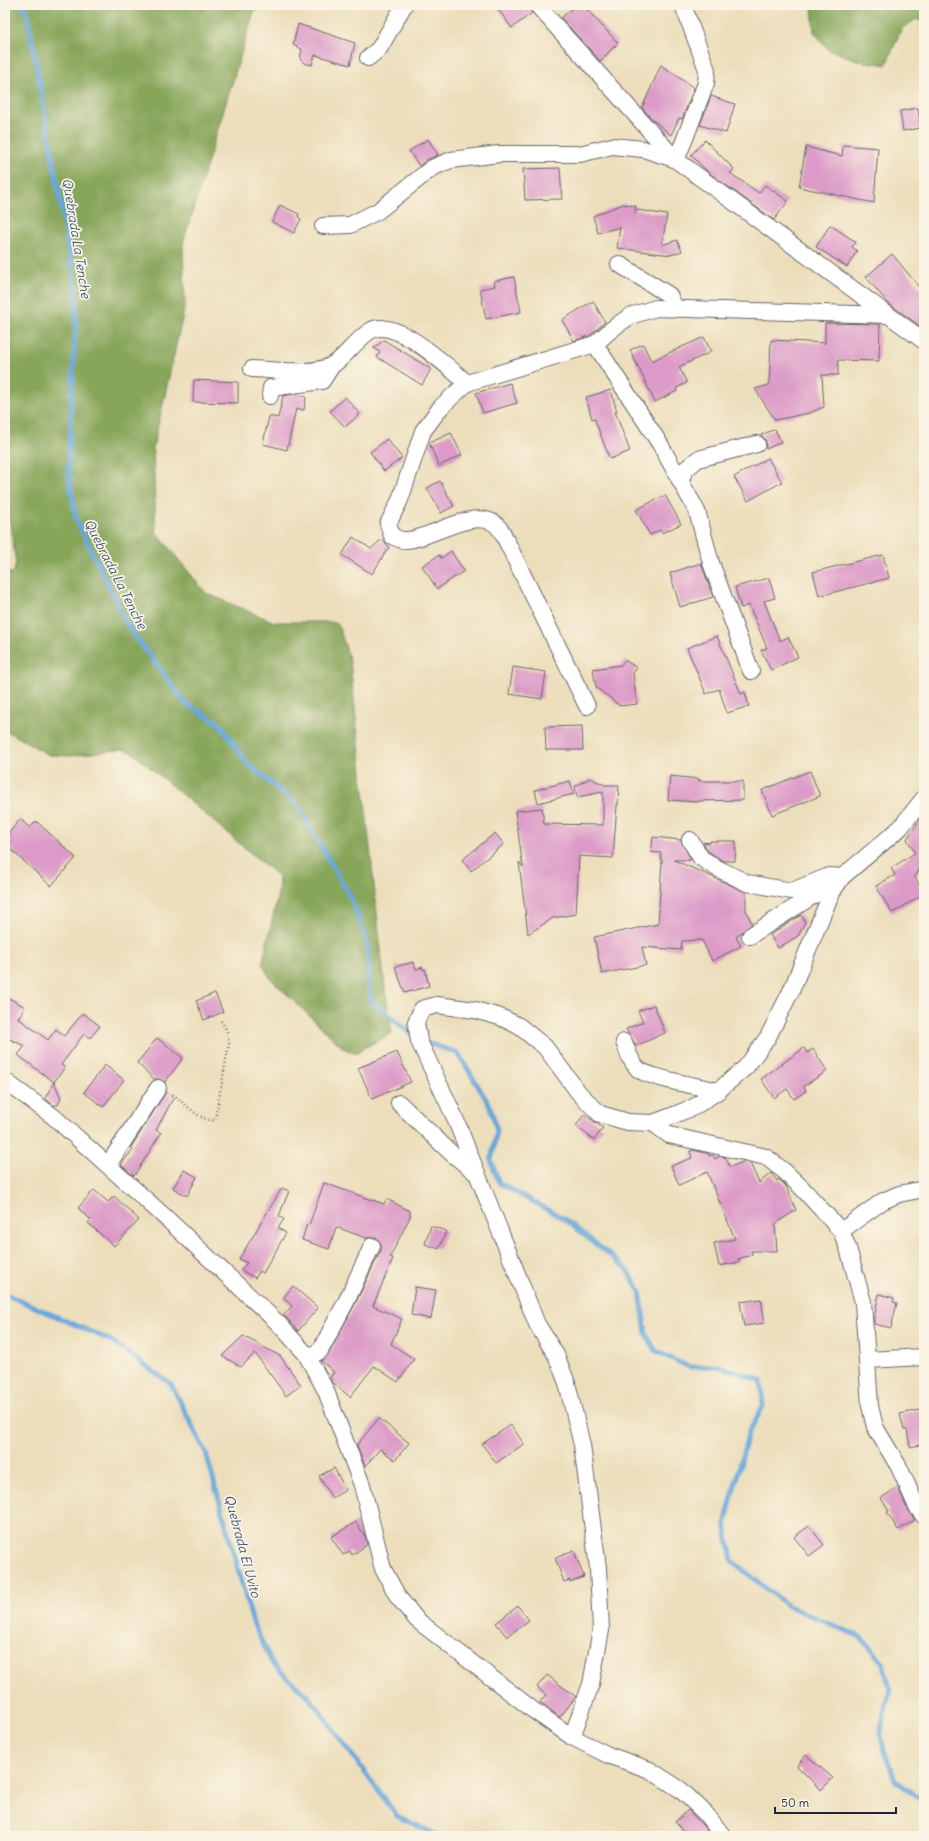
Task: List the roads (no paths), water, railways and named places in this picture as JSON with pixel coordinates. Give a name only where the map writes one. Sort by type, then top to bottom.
[{"type":"street","points":[[368,58],[380,49],[404,5]]},
{"type":"street","points":[[537,5],[676,160],[924,341]]},
{"type":"street","points":[[676,160],[706,83],[707,70],[683,5]]},
{"type":"street","points":[[323,226],[350,225],[378,212],[432,168],[451,160],[499,154],[580,154],[612,146],[643,149],[676,160]]},
{"type":"street","points":[[619,264],[670,295],[676,309]]},
{"type":"street","points":[[587,706],[502,532],[494,523],[483,519],[451,524],[414,539],[405,541],[392,536],[388,524],[400,500],[422,431],[441,407],[467,383],[595,344],[630,316],[656,308],[888,315]]},
{"type":"street","points":[[270,396],[271,388],[278,386],[304,385],[322,381],[333,364],[370,330],[379,327],[398,332],[430,352],[467,383]]},
{"type":"street","points":[[595,344],[660,444],[697,511],[711,564],[751,671]]},
{"type":"street","points":[[252,369],[311,371],[333,364]]},
{"type":"street","points":[[680,480],[686,468],[698,459],[757,444]]},
{"type":"street","points":[[750,936],[842,877],[900,828],[924,798]]},
{"type":"street","points":[[690,840],[701,858],[715,867],[747,882],[792,892],[830,876],[842,877]]},
{"type":"street","points":[[572,1737],[591,1684],[601,1630],[598,1568],[582,1445],[567,1382],[559,1362],[537,1324],[455,1118],[420,1041],[416,1022],[422,1009],[437,1005],[474,1010],[500,1017],[519,1026],[545,1047],[579,1092],[600,1114],[628,1122],[653,1123],[694,1107],[718,1091],[746,1067],[768,1037],[791,991],[830,894],[842,877]]},
{"type":"street","points":[[624,1042],[631,1060],[640,1070],[653,1076],[718,1091]]},
{"type":"street","points":[[5,1081],[54,1117],[108,1165],[278,1323],[308,1356],[326,1391],[362,1485],[383,1569],[398,1597],[417,1620],[532,1710],[572,1737],[608,1755],[650,1770],[681,1790],[705,1813],[723,1836]]},
{"type":"street","points":[[108,1165],[158,1088]]},
{"type":"street","points":[[399,1103],[450,1152],[477,1174]]},
{"type":"street","points":[[653,1123],[669,1135],[766,1157],[793,1180],[841,1231],[848,1248],[863,1302],[870,1406],[875,1427],[899,1467],[917,1507],[924,1516]]},
{"type":"street","points":[[841,1231],[883,1201],[899,1194],[924,1189]]},
{"type":"street","points":[[308,1356],[320,1351],[347,1300],[372,1246]]},
{"type":"street","points":[[867,1360],[924,1357]]},
{"type":"waterway","name":"Quebrada La Tenche","points":[[20,5],[27,11],[77,296],[68,470],[76,519],[129,628],[186,704],[219,723],[247,763],[298,806],[351,898],[367,941],[370,1000],[414,1036]]},
{"type":"waterway","name":"Quebrada La Tenche","points":[[424,1042],[458,1053],[490,1106],[497,1130],[491,1160],[499,1183],[563,1218],[626,1268],[640,1291],[646,1334],[656,1351],[689,1367],[718,1366],[761,1380],[763,1406],[748,1434],[725,1524],[732,1561],[788,1606],[861,1637],[883,1663],[890,1689],[880,1732],[884,1750],[895,1780],[924,1802]]},
{"type":"waterway","name":"Quebrada El Uvito","points":[[5,1294],[110,1340],[171,1384],[206,1453],[253,1623],[273,1665],[310,1698],[397,1816],[439,1836]]}]
